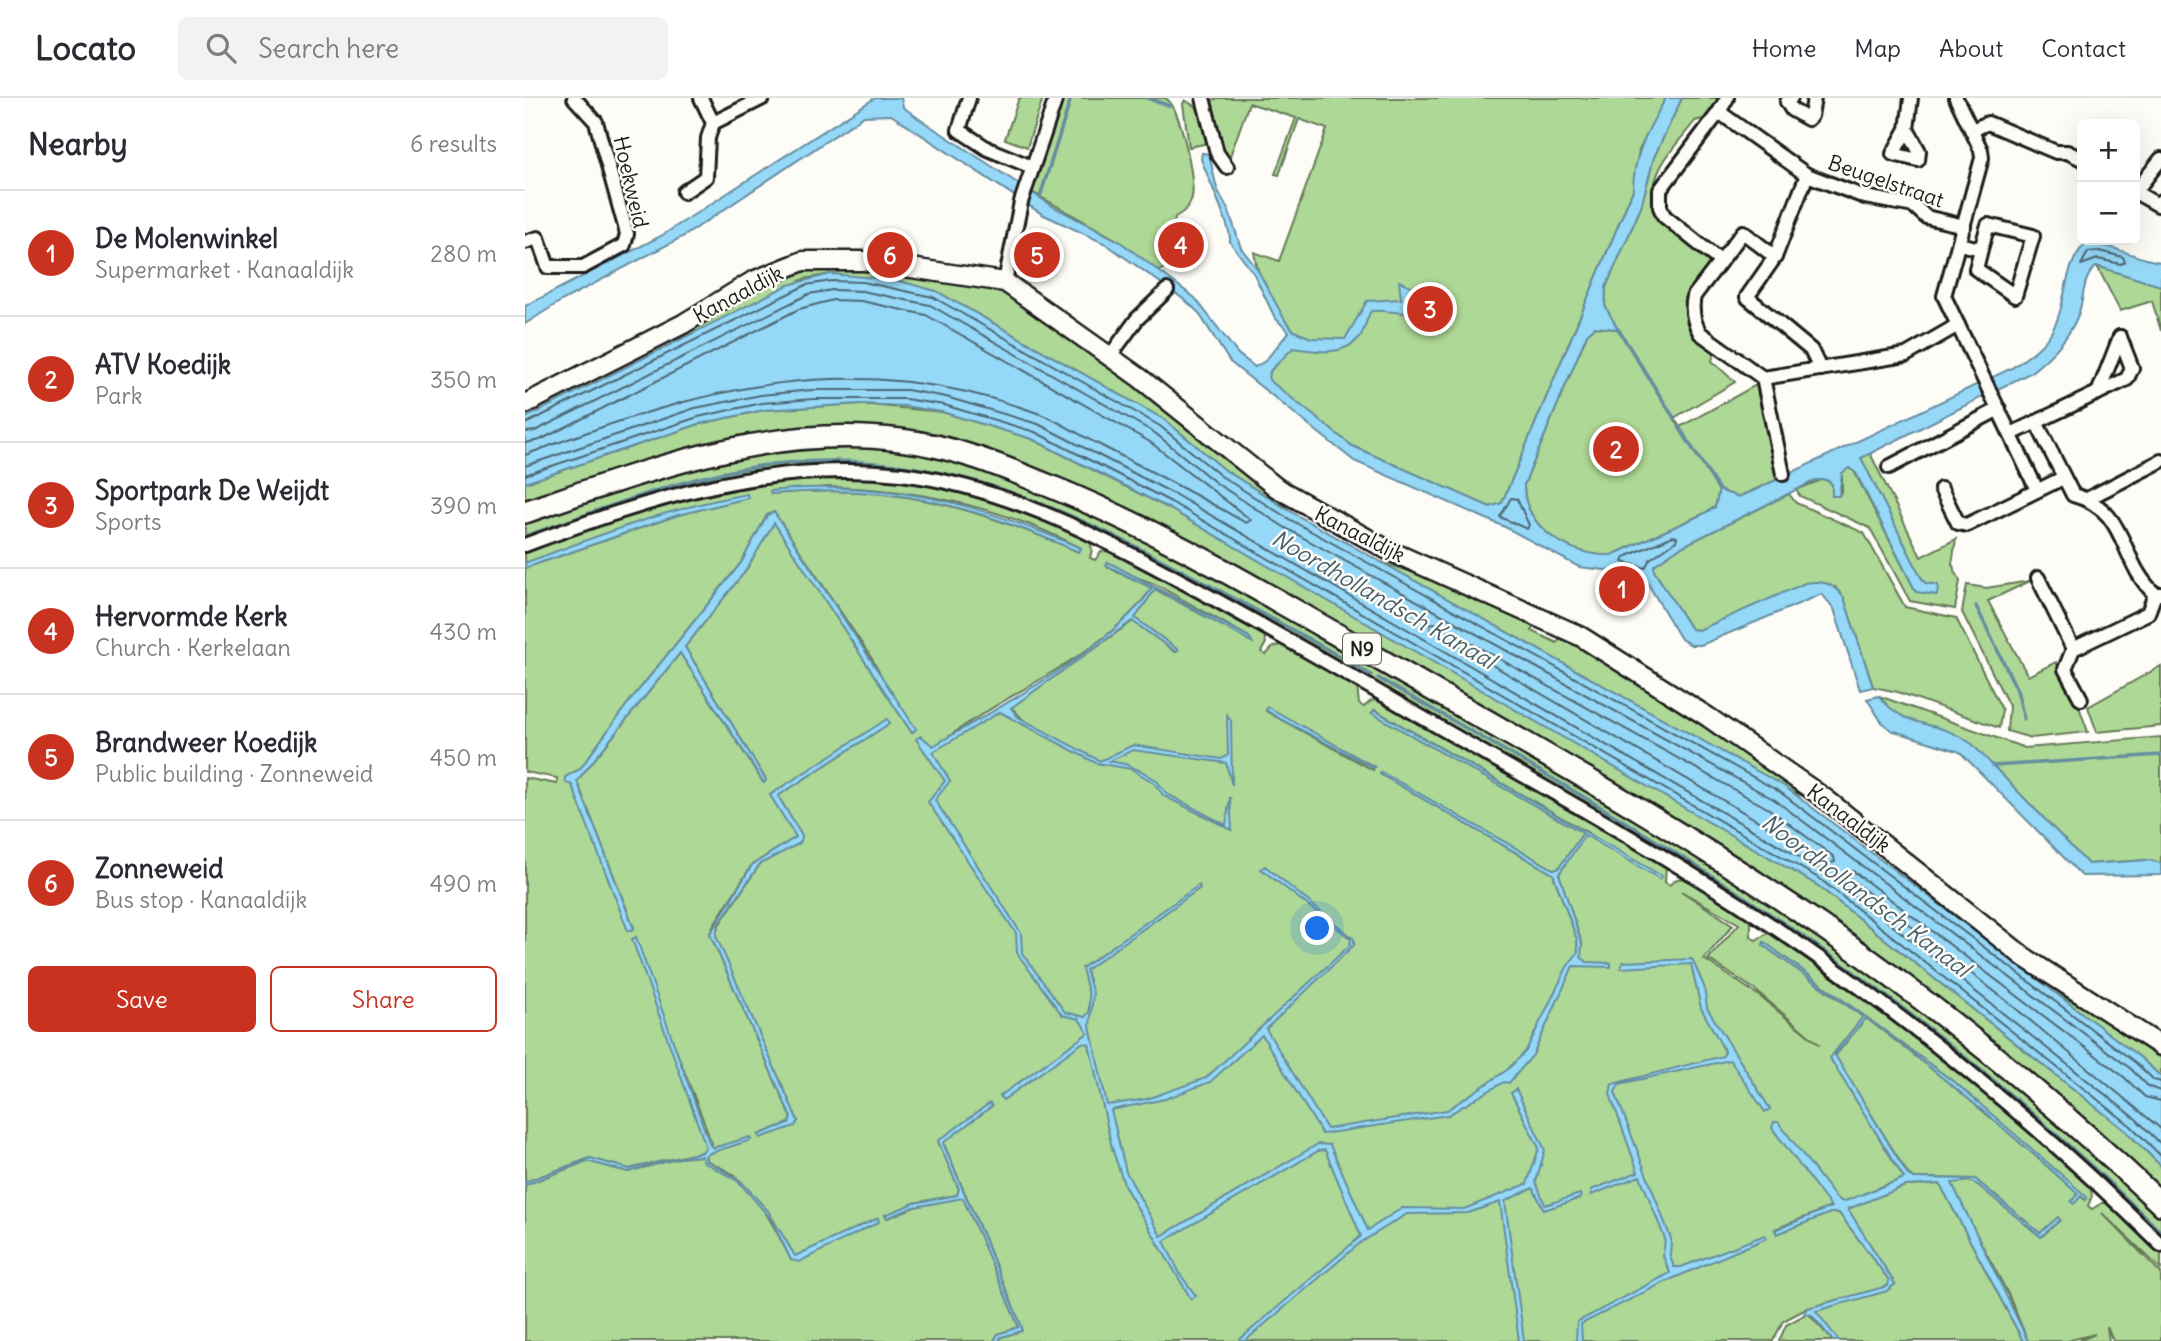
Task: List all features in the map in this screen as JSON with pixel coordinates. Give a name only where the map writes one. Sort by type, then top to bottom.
[{"type":"main road","name":"N9","points":[[525,512],[726,450],[779,439],[848,435],[903,440],[976,457],[1098,506],[1218,566],[1674,831],[1784,901],[1962,1030],[2040,1094],[2161,1204]]},
{"type":"street","name":"Hoekweid","points":[[525,242],[538,239],[548,267],[583,267],[624,245],[627,234],[596,122],[574,98]]},
{"type":"street","points":[[684,192],[706,177],[708,138],[713,123],[701,98]]},
{"type":"street","points":[[713,123],[763,98]]},
{"type":"street","points":[[969,98],[959,130],[988,149],[1032,167]]},
{"type":"street","points":[[1005,282],[1021,202],[1056,98]]},
{"type":"street","points":[[1203,98],[1217,153],[1227,167]]},
{"type":"street","points":[[1720,261],[1664,216],[1659,199],[1660,190],[1727,98]]},
{"type":"street","points":[[1791,98],[1787,102],[1792,110],[1808,119],[1814,98]]},
{"type":"street","points":[[1907,129],[1911,98]]},
{"type":"street","points":[[1953,99],[1972,130],[1982,159],[1944,296],[2037,489]]},
{"type":"street","name":"Beugelstraat","points":[[1719,112],[1807,175],[1865,197],[1914,206],[1926,217],[1964,226]]},
{"type":"street","points":[[1972,130],[1988,123],[2056,152],[2067,152],[2077,157]]},
{"type":"street","points":[[2140,186],[2161,159]]},
{"type":"street","points":[[1807,175],[1775,257],[1747,297],[1811,350],[1820,369]]},
{"type":"street","points":[[2140,195],[2158,205],[2161,201]]},
{"type":"street","points":[[1988,225],[2033,236],[2015,296],[1976,269],[1981,249],[1988,225]]},
{"type":"street","points":[[1775,257],[1743,232],[1694,296],[1692,305],[1695,324],[1700,332],[1763,378],[1783,474]]},
{"type":"street","points":[[1959,244],[1981,249]]},
{"type":"street","name":"Kanaaldijk","points":[[525,404],[683,324],[753,281],[803,261],[864,261],[1005,282],[1110,356],[1277,488],[1328,519],[1580,636],[1708,717],[1828,800],[2024,957],[2161,1046]]},
{"type":"street","points":[[1110,356],[1137,319],[1167,290]]},
{"type":"street","points":[[1763,378],[1906,355],[1958,325]]},
{"type":"street","points":[[2011,434],[2098,393]]},
{"type":"street","points":[[1889,467],[1996,403]]},
{"type":"street","points":[[2036,422],[2073,495],[2087,499],[2103,509],[2113,521],[2141,582],[2158,594],[2148,613],[2073,649],[2065,669],[2081,699]]},
{"type":"street","points":[[2087,499],[2161,461]]},
{"type":"street","points":[[525,545],[679,493],[757,476],[794,472],[901,474],[959,485],[1021,503],[1104,540],[1277,633],[1735,902],[1927,1040],[2037,1130],[2161,1245]]},
{"type":"street","points":[[1941,489],[1958,523],[1967,525],[2063,478]]},
{"type":"street","points":[[2038,578],[2073,649]]},
{"type":"green space","points":[[1019,98],[1043,98],[1027,147],[1005,139]]},
{"type":"green space","points":[[1063,98],[1165,98],[1171,103],[1186,144],[1193,188],[1190,204],[1175,217],[1167,266],[1158,272],[1119,241],[1032,192]]},
{"type":"green space","points":[[1666,98],[1639,150],[1633,190],[1502,503],[1490,507],[1352,446],[1268,380],[1270,371],[1288,351],[1294,331],[1268,294],[1259,274],[1254,252],[1279,261],[1327,129],[1299,119],[1279,175],[1275,174],[1296,118],[1249,103],[1230,156],[1224,151],[1212,100]]},
{"type":"green space","points":[[1682,98],[1721,98],[1711,117],[1695,121],[1665,160],[1655,181],[1655,206],[1714,258],[1684,299],[1690,328],[1716,346],[1712,361],[1735,382],[1674,418],[1680,427],[1756,385],[1773,463],[1781,478],[1738,497],[1719,490],[1715,507],[1612,555],[1581,551],[1566,545],[1541,527],[1526,501],[1524,485],[1587,334],[1595,327],[1617,329],[1605,306],[1606,287],[1641,207],[1654,157]]},
{"type":"green space","points":[[1185,100],[1199,109],[1209,143],[1189,147],[1183,104]]},
{"type":"green space","points":[[834,264],[994,288],[1014,296],[1175,413],[1293,513],[1225,470],[1165,420],[936,291],[831,274],[804,279],[676,342],[750,291],[789,274]]},
{"type":"green space","points":[[2097,266],[2161,286],[2161,331],[2152,301],[2120,311]]},
{"type":"green space","points":[[860,404],[942,412],[1032,439],[1168,508],[1817,885],[2126,1131],[2161,1166],[2161,1195],[1821,913],[1765,875],[1175,536],[867,429],[525,501],[525,483],[699,424],[764,410]]},
{"type":"green space","points":[[858,443],[964,460],[1138,531],[1633,814],[1856,959],[1884,983],[1936,1018],[2161,1214],[2161,1239],[1811,949],[1263,619],[999,492],[822,466],[749,473],[525,542],[525,519],[592,502],[716,459]]},
{"type":"green space","points":[[1870,453],[1921,557],[1956,539],[1952,564],[1960,581],[1955,609],[1910,601],[1870,528],[1800,496],[1796,490],[1824,479],[1832,484],[1832,496],[1838,496],[1842,491],[1842,473],[1846,468],[1853,469],[1916,592],[1938,585],[1925,583],[1921,577],[1861,458]]},
{"type":"green space","points":[[845,474],[923,482],[998,500],[1089,539],[1092,549],[1090,558],[1095,560],[1101,552],[1112,550],[1263,632],[1266,643],[1261,652],[1266,655],[1273,647],[1284,644],[1357,686],[1359,704],[1364,707],[1371,701],[1381,699],[1666,864],[1665,882],[1669,885],[1677,879],[1688,878],[1751,919],[1751,937],[1756,940],[1768,933],[1778,936],[1964,1075],[2090,1184],[2092,1196],[2088,1206],[2092,1209],[2102,1203],[2111,1203],[2161,1250],[2161,1269],[2102,1213],[2161,1273],[2161,1341],[2113,1341],[2107,1327],[2109,1341],[2079,1341],[2095,1334],[2067,1341],[2028,1341],[2008,1294],[1951,1186],[1952,1182],[1970,1181],[1978,1185],[2041,1237],[2060,1220],[2058,1218],[2040,1233],[1975,1179],[1914,1178],[1908,1174],[1835,1056],[1866,1018],[2000,1126],[2078,1194],[2072,1202],[2081,1196],[1958,1085],[1764,942],[1763,945],[1863,1017],[1830,1058],[1904,1178],[1843,1202],[1836,1198],[1831,1207],[1775,1229],[1777,1234],[1830,1213],[1839,1213],[1889,1280],[1889,1286],[1808,1308],[1783,1321],[1773,1341],[999,1341],[1001,1337],[1021,1331],[1022,1327],[943,1142],[992,1106],[938,1141],[959,1189],[957,1195],[914,1203],[888,1218],[914,1207],[963,1197],[1019,1327],[998,1334],[994,1341],[525,1341],[525,1185],[587,1161],[628,1172],[679,1158],[701,1156],[706,1160],[705,1156],[710,1153],[750,1138],[713,1148],[633,939],[707,1147],[702,1152],[629,1169],[590,1158],[525,1182],[525,778],[557,784],[557,778],[525,772],[525,568],[678,515],[747,498],[747,495],[658,517],[525,563],[525,550],[658,504],[735,484]],"holes":[[[827,487],[925,496],[957,502],[1020,521],[1081,548],[1079,552],[1002,522],[930,501],[855,492],[771,494]],[[774,512],[872,659],[912,733],[774,522],[746,570],[685,647],[766,780],[763,782],[680,653],[577,781],[634,928],[628,930],[572,784],[566,777],[580,769],[625,707],[741,563],[767,515]],[[1106,566],[1155,584],[1249,637],[1252,642],[1155,589],[1135,618],[1178,650],[1175,652],[1133,621],[1011,707],[1032,729],[1000,712],[947,738],[1083,653],[1132,612],[1152,588]],[[1267,707],[1374,767],[1373,770],[1266,711]],[[1375,710],[1585,831],[1660,878],[1585,834],[1559,874],[1582,944],[1578,950],[1577,939],[1553,874],[1380,774],[1553,869],[1558,869],[1583,833],[1372,713]],[[890,723],[778,796],[802,836],[800,842],[760,864],[719,925],[715,936],[798,1121],[758,1135],[789,1123],[791,1117],[710,934],[752,865],[796,837],[771,794]],[[1681,891],[1739,924],[1708,959],[1754,989],[1820,1045],[1758,995],[1704,959],[1733,925]],[[707,1160],[733,1174],[768,1211],[795,1256],[798,1256],[791,1260],[769,1218],[747,1189]]]},
{"type":"green space","points":[[1789,494],[1796,503],[1864,533],[1905,607],[1956,618],[2002,710],[1999,728],[1898,692],[1873,687],[1844,598],[1835,587],[1698,630],[1691,629],[1654,571],[1654,565],[1679,548]]},
{"type":"green space","points":[[1381,562],[1455,586],[1534,624],[1532,631],[1557,643],[1560,638],[1576,645],[1700,719],[1787,782],[1800,798]]},
{"type":"green space","points":[[2030,581],[1988,601],[2028,676],[2056,662],[2079,707],[2088,732],[2031,738],[2007,731],[2009,706],[1962,612],[1967,585],[1986,588]]},
{"type":"green space","points":[[2161,666],[2161,726],[2097,732],[2088,707]]},
{"type":"green space","points":[[1879,696],[2025,748],[2161,737],[2161,863],[2148,860],[2088,864],[1993,766],[1912,721],[1897,716]]},
{"type":"green space","points":[[2046,988],[2127,1030],[2161,1053],[2161,1077],[2141,1058]]},
{"type":"green space","points":[[1940,1184],[2023,1341],[1839,1341],[1815,1311],[1895,1284],[1847,1209],[1905,1186]]},
{"type":"green space","points":[[1808,1313],[1833,1341],[1779,1341],[1786,1325]]},
{"type":"water","points":[[875,98],[901,98],[903,107],[918,118],[1054,207],[1119,241],[1195,298],[1238,354],[1255,367],[1265,361],[1289,332],[1275,318],[1254,274],[1230,242],[1223,214],[1201,159],[1202,153],[1209,154],[1217,189],[1229,211],[1241,248],[1256,267],[1286,322],[1294,331],[1311,338],[1345,339],[1367,301],[1401,299],[1399,281],[1413,287],[1425,287],[1430,297],[1426,305],[1413,313],[1371,311],[1359,338],[1345,348],[1328,351],[1293,348],[1270,371],[1269,380],[1352,446],[1490,507],[1502,503],[1633,190],[1639,153],[1648,131],[1666,98],[1682,98],[1654,157],[1641,207],[1606,287],[1605,306],[1618,329],[1595,327],[1587,334],[1524,485],[1526,501],[1532,515],[1553,537],[1581,551],[1612,555],[1715,507],[1719,490],[1738,497],[1753,491],[2012,368],[2039,347],[2052,331],[2061,309],[2072,264],[2084,245],[2105,246],[2161,262],[2161,286],[2097,266],[2088,276],[2078,315],[2064,340],[2030,373],[1861,458],[1921,577],[1925,583],[1938,585],[1937,595],[1916,592],[1856,473],[1849,468],[1842,473],[1839,496],[1832,496],[1832,484],[1827,480],[1816,480],[1679,548],[1654,565],[1654,571],[1691,629],[1699,630],[1805,583],[1822,582],[1832,586],[1844,598],[1873,687],[1860,690],[1834,609],[1822,594],[1701,645],[1691,645],[1681,639],[1645,579],[1639,574],[1579,567],[1505,527],[1354,461],[1230,362],[1198,312],[1186,301],[1106,244],[1042,214],[891,115],[864,116],[686,235],[561,301],[525,324],[525,306],[661,236]]},
{"type":"water","name":"Noordhollandsch Kanaal","points":[[831,274],[896,280],[936,291],[1165,420],[1225,470],[1293,513],[1784,786],[2141,1058],[2161,1077],[2161,1166],[2126,1131],[1817,885],[1168,508],[1032,439],[942,412],[904,406],[860,404],[764,410],[699,424],[525,483],[525,418],[788,285]]},
{"type":"water","points":[[803,488],[879,490],[946,501],[1011,520],[1081,548],[1079,552],[1002,521],[930,501],[855,492],[771,494],[770,491]]},
{"type":"water","points":[[747,494],[748,498],[678,515],[525,568],[525,563],[635,523],[690,506]]},
{"type":"water","points":[[774,512],[916,729],[912,733],[774,523],[746,570],[685,647],[766,780],[764,783],[680,653],[577,781],[634,929],[628,931],[572,785],[566,783],[565,777],[580,769],[625,707],[741,563],[767,515]]},
{"type":"water","points":[[1108,562],[1249,637],[1252,642],[1155,589],[1135,618],[1178,650],[1176,652],[1132,621],[1011,708],[1018,717],[1100,761],[1133,745],[1221,759],[1228,755],[1227,715],[1231,721],[1232,785],[1226,763],[1133,750],[1109,761],[1143,772],[1156,780],[1167,794],[1226,825],[1230,797],[1232,830],[1164,796],[1153,782],[1131,769],[1096,763],[1000,712],[933,752],[950,781],[935,800],[1021,933],[1022,953],[1065,1012],[1085,1017],[1089,1012],[1089,996],[1082,968],[1199,885],[1200,888],[1086,970],[1093,994],[1090,1026],[1107,1105],[1147,1099],[1206,1078],[1350,945],[1351,939],[1261,869],[1265,866],[1354,939],[1354,945],[1266,1029],[1327,1129],[1447,1110],[1507,1070],[1526,1051],[1567,967],[1578,952],[1577,939],[1553,874],[1380,774],[1381,772],[1553,869],[1558,869],[1583,833],[1372,713],[1374,710],[1662,876],[1660,879],[1585,835],[1559,874],[1582,944],[1581,957],[1587,962],[1611,963],[1611,967],[1573,966],[1533,1055],[1509,1083],[1504,1082],[1448,1115],[1322,1134],[1262,1035],[1210,1082],[1165,1099],[1111,1110],[1126,1172],[1161,1236],[1318,1144],[1330,1145],[1368,1230],[1402,1208],[1464,1209],[1527,1184],[1539,1148],[1511,1093],[1516,1089],[1545,1150],[1536,1182],[1545,1205],[1580,1194],[1581,1198],[1544,1210],[1533,1188],[1505,1201],[1524,1341],[1519,1341],[1500,1202],[1468,1213],[1407,1214],[1360,1243],[1245,1341],[1238,1341],[1361,1236],[1325,1150],[1318,1151],[1164,1241],[1180,1274],[1196,1296],[1191,1299],[1125,1187],[1112,1148],[1089,1044],[1082,1043],[1003,1100],[1000,1096],[1088,1033],[1079,1019],[1062,1015],[1017,953],[1016,933],[928,802],[945,781],[916,739],[921,736],[933,746],[1051,675],[1111,632],[1152,588],[1106,565]]},
{"type":"water","points":[[1879,696],[1900,715],[1960,736],[1972,744],[2088,864],[2148,860],[2161,863],[2161,875],[2082,876],[1960,752],[1891,730],[1881,721],[1867,699]]},
{"type":"water","points":[[1268,707],[1375,767],[1280,719],[1266,710]]},
{"type":"water","points":[[887,719],[890,723],[778,796],[802,836],[800,843],[760,864],[718,925],[716,936],[798,1121],[795,1126],[760,1138],[758,1135],[789,1123],[791,1117],[710,934],[752,865],[796,837],[770,795]]},
{"type":"water","points":[[636,937],[710,1145],[713,1148],[750,1137],[751,1140],[710,1153],[705,1156],[706,1160],[741,1181],[768,1211],[795,1256],[878,1218],[879,1222],[799,1262],[791,1260],[771,1219],[739,1182],[704,1162],[701,1156],[679,1158],[628,1172],[587,1161],[525,1185],[525,1182],[590,1158],[629,1169],[702,1152],[706,1147],[632,939]]},
{"type":"water","points":[[1764,942],[1958,1085],[2087,1197],[2086,1200],[2081,1196],[2074,1204],[2071,1202],[2078,1194],[1947,1082],[1866,1018],[1835,1055],[1908,1175],[1914,1178],[1975,1179],[2040,1233],[2058,1217],[2060,1220],[2041,1237],[1978,1185],[1970,1181],[1952,1183],[2028,1341],[2023,1341],[1940,1184],[1905,1186],[1848,1209],[1895,1284],[1887,1291],[1816,1311],[1839,1341],[1833,1341],[1812,1315],[1804,1314],[1808,1308],[1888,1286],[1889,1280],[1839,1213],[1830,1213],[1777,1234],[1775,1230],[1831,1207],[1772,1128],[1774,1122],[1778,1122],[1836,1198],[1843,1202],[1904,1178],[1830,1058],[1863,1017],[1763,945]]},
{"type":"water","points":[[1692,959],[1704,986],[1707,1008],[1770,1109],[1765,1112],[1730,1060],[1619,1084],[1615,1092],[1671,1239],[1670,1256],[1674,1267],[1681,1267],[1765,1235],[1767,1238],[1667,1281],[1581,1324],[1582,1341],[1576,1341],[1577,1322],[1670,1273],[1663,1256],[1665,1239],[1640,1176],[1591,1195],[1591,1190],[1638,1172],[1610,1094],[1612,1084],[1723,1056],[1725,1052],[1701,1008],[1691,964],[1621,968],[1623,962]]},
{"type":"water","points":[[990,1103],[992,1106],[943,1143],[1022,1327],[1022,1331],[1001,1337],[999,1341],[994,1341],[998,1334],[1019,1327],[963,1198],[914,1207],[887,1218],[885,1215],[914,1203],[957,1195],[959,1189],[938,1141]]},
{"type":"waterway","points":[[1040,197],[1071,98]]},
{"type":"waterway","points":[[1147,98],[1170,106]]},
{"type":"waterway","points":[[1618,329],[1674,418]]},
{"type":"waterway","points":[[1679,427],[1719,490]]},
{"type":"waterway","points":[[525,536],[675,485],[768,465],[829,461],[888,464],[944,473],[998,488],[1103,531],[1291,629],[1371,675]]},
{"type":"waterway","points":[[1976,606],[2017,690],[2024,719]]},
{"type":"waterway","points":[[1378,678],[1643,833],[1798,933],[1893,1001],[1986,1074],[2075,1151],[2161,1232]]},
{"type":"waterway","points":[[1993,766],[2161,755]]},
{"type":"place","name":"Hervormde Kerk","points":[[1181,245]]},
{"type":"place","name":"Zonneweid","points":[[890,255]]},
{"type":"place","name":"Brandweer Koedijk","points":[[1037,255]]},
{"type":"place","name":"Sportpark De Weijdt","points":[[1430,309]]},
{"type":"place","name":"ATV Koedijk","points":[[1616,449]]},
{"type":"place","name":"De Molenwinkel","points":[[1622,589]]}]
